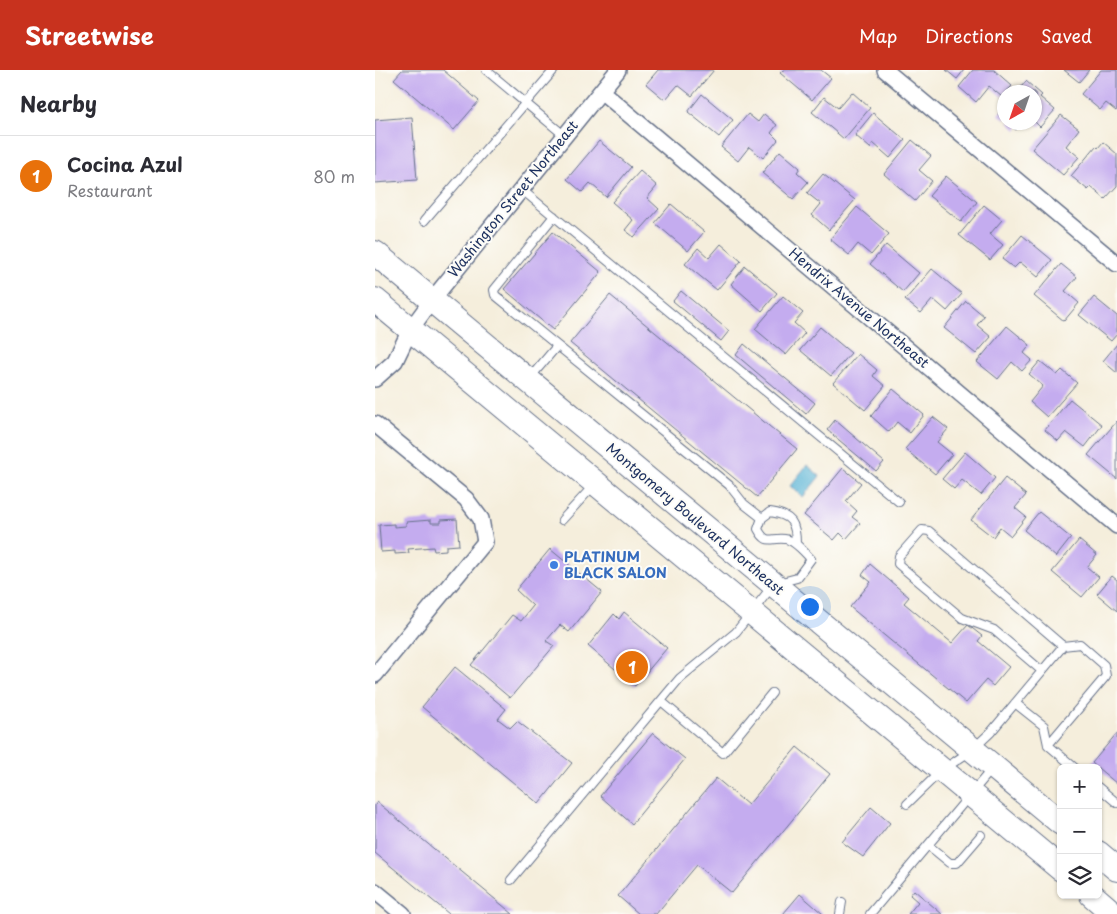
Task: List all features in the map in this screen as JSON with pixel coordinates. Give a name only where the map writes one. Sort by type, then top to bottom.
[{"type":"main road","name":"Montgomery Boulevard Northeast","points":[[375,253],[1057,820]]},
{"type":"main road","points":[[375,300],[941,771],[1057,865]]},
{"type":"main road","points":[[1099,854],[1117,868]]},
{"type":"main road","points":[[1097,899],[1114,914]]},
{"type":"street","name":"Washington Street Northeast","points":[[375,379],[395,361],[410,330],[432,300],[619,70]]},
{"type":"street","points":[[885,70],[1117,264]]},
{"type":"street","name":"Hendrix Avenue Northeast","points":[[601,91],[1117,526]]},
{"type":"street","points":[[375,424],[466,499],[481,518],[485,542],[375,675]]},
{"type":"street","points":[[375,891],[403,914]]},
{"type":"lane","points":[[486,70],[565,136]]},
{"type":"lane","points":[[424,221],[554,70]]},
{"type":"lane","points":[[521,190],[899,502]]},
{"type":"lane","points":[[554,216],[494,290],[494,293],[729,485],[744,504],[762,518]]},
{"type":"lane","points":[[528,380],[557,346]]},
{"type":"lane","points":[[562,520],[595,484]]},
{"type":"lane","points":[[511,880],[680,678],[736,632],[773,584],[797,578],[811,559],[796,544],[786,539],[772,540],[762,536],[758,528],[762,518],[770,512],[781,514],[792,520],[796,530],[796,544]]},
{"type":"lane","points":[[1042,671],[994,630],[962,618],[898,564],[899,556],[922,530],[929,530],[1063,646]]},
{"type":"lane","points":[[907,804],[941,771],[972,750],[991,732],[1063,646],[1080,644],[1105,665],[1106,676],[1048,745]]},
{"type":"lane","points":[[661,701],[723,753],[772,693]]},
{"type":"lane","points":[[1015,703],[1044,726],[1048,745],[1070,764]]},
{"type":"lane","points":[[870,914],[993,767]]},
{"type":"lane","points":[[1102,790],[1117,803]]},
{"type":"lane","points":[[927,845],[950,863],[957,863],[981,835]]},
{"type":"lane","points":[[841,914],[842,902]]},
{"type":"water","points":[[807,465],[820,476],[803,497],[790,486]]},
{"type":"building","points":[[402,70],[443,70],[479,101],[454,130],[394,79]]},
{"type":"building","points":[[658,70],[714,70],[692,96],[678,85],[665,100],[646,84]]},
{"type":"building","points":[[783,70],[821,70],[831,78],[812,100],[780,73]]},
{"type":"building","points":[[946,70],[964,70],[957,79]]},
{"type":"building","points":[[973,70],[994,70],[1011,85],[997,85],[997,93],[989,86],[976,102],[959,87]]},
{"type":"building","points":[[1064,70],[1089,70],[1079,82]]},
{"type":"building","points":[[1101,70],[1117,70],[1116,111],[1106,103],[1100,110],[1081,94]]},
{"type":"building","points":[[1026,81],[1031,85],[1023,85]]},
{"type":"building","points":[[852,92],[870,108],[844,139],[812,112],[824,97],[838,108]]},
{"type":"building","points":[[702,94],[733,120],[719,137],[688,112]]},
{"type":"building","points":[[1042,99],[1055,110],[1042,125]]},
{"type":"building","points":[[873,113],[905,140],[890,158],[873,143],[870,148],[855,135]]},
{"type":"building","points":[[748,114],[758,122],[764,114],[777,125],[771,133],[778,140],[763,158],[749,147],[738,161],[721,147]]},
{"type":"building","points":[[1061,115],[1079,129],[1066,146],[1079,157],[1063,175],[1032,149]]},
{"type":"building","points":[[412,117],[417,180],[375,183],[375,120]]},
{"type":"building","points":[[912,140],[931,156],[919,170],[932,181],[915,201],[884,174]]},
{"type":"building","points":[[599,141],[631,167],[606,197],[590,183],[582,192],[567,179]]},
{"type":"building","points":[[1103,142],[1117,154],[1117,186],[1105,199],[1091,187],[1088,190],[1071,176],[1096,146],[1098,148]]},
{"type":"building","points":[[780,151],[800,168],[797,172],[808,182],[793,199],[762,173]]},
{"type":"building","points":[[640,171],[657,186],[647,198],[659,209],[634,237],[625,230],[633,220],[612,202]]},
{"type":"building","points":[[823,174],[855,200],[829,230],[812,215],[821,204],[807,193]]},
{"type":"building","points":[[946,176],[977,202],[961,222],[929,196]]},
{"type":"building","points":[[671,204],[704,232],[688,251],[655,223]]},
{"type":"building","points":[[984,205],[1002,220],[990,234],[1003,245],[990,260],[959,235]]},
{"type":"building","points":[[857,207],[889,234],[871,255],[858,244],[849,255],[830,239]]},
{"type":"building","points":[[553,232],[601,272],[553,330],[504,289]]},
{"type":"building","points":[[1022,235],[1052,260],[1038,277],[1020,262],[1014,268],[1002,259]]},
{"type":"building","points":[[721,244],[741,261],[717,290],[685,264],[698,248],[709,258]]},
{"type":"building","points":[[886,245],[919,273],[903,292],[870,264]]},
{"type":"building","points":[[1061,264],[1077,277],[1065,291],[1079,303],[1064,321],[1034,296]]},
{"type":"building","points":[[745,266],[777,293],[762,311],[731,284]]},
{"type":"building","points":[[932,269],[962,294],[947,311],[933,299],[921,313],[905,300]]},
{"type":"building","points":[[681,291],[729,331],[721,341],[673,301]]},
{"type":"building","points":[[610,295],[797,449],[757,497],[570,343]]},
{"type":"building","points":[[783,296],[803,313],[794,323],[805,333],[786,355],[755,329]]},
{"type":"building","points":[[1094,297],[1117,316],[1117,334],[1111,341],[1079,315]]},
{"type":"building","points":[[966,301],[984,316],[977,325],[991,337],[976,354],[944,328]]},
{"type":"building","points":[[1007,326],[1030,345],[1024,353],[1032,360],[1022,371],[1012,362],[998,379],[977,362]]},
{"type":"building","points":[[820,327],[851,353],[831,376],[800,350]]},
{"type":"building","points":[[744,344],[815,403],[806,414],[736,355]]},
{"type":"building","points":[[1117,344],[1117,373],[1103,361]]},
{"type":"building","points":[[858,354],[877,370],[873,376],[885,386],[865,410],[833,383]]},
{"type":"building","points":[[1040,361],[1057,375],[1062,370],[1077,383],[1047,417],[1030,402],[1043,386],[1029,374]]},
{"type":"building","points":[[893,389],[924,415],[910,433],[897,422],[889,432],[871,416]]},
{"type":"building","points":[[1070,399],[1102,425],[1085,447],[1066,432],[1058,441],[1045,430]]},
{"type":"building","points":[[933,417],[948,429],[937,442],[952,454],[935,474],[905,449]]},
{"type":"building","points":[[835,420],[884,462],[876,471],[827,430]]},
{"type":"building","points":[[1117,421],[1117,479],[1088,455]]},
{"type":"building","points":[[965,452],[995,478],[981,495],[962,480],[954,489],[942,479]]},
{"type":"building","points":[[843,468],[861,483],[846,501],[857,511],[852,517],[860,523],[846,539],[840,533],[834,540],[804,515]]},
{"type":"building","points":[[1005,478],[1026,495],[1015,508],[1026,517],[1011,536],[1000,527],[993,537],[971,520]]},
{"type":"building","points":[[1039,512],[1071,538],[1056,557],[1024,530]]},
{"type":"building","points":[[457,519],[459,545],[446,546],[446,550],[434,551],[433,547],[408,549],[409,553],[381,552],[379,525],[394,524],[394,527],[406,526],[406,522],[431,520],[431,523],[441,523],[441,520]]},
{"type":"building","points":[[1079,540],[1097,555],[1087,567],[1099,577],[1082,597],[1052,572]]},
{"type":"building","points":[[550,549],[602,592],[569,632],[560,625],[546,641],[554,646],[510,698],[471,665],[512,615],[521,621],[533,606],[516,590]]},
{"type":"building","points":[[870,564],[909,597],[904,603],[952,643],[968,625],[982,636],[978,641],[1009,667],[993,686],[986,680],[966,703],[850,607],[871,582],[862,575]]},
{"type":"building","points":[[1112,576],[1117,580],[1117,611],[1097,594]]},
{"type":"building","points":[[624,612],[667,648],[635,686],[588,646],[614,614],[619,619]]},
{"type":"building","points":[[455,667],[506,709],[498,719],[510,728],[517,721],[572,763],[539,804],[422,707]]},
{"type":"building","points":[[653,733],[685,759],[632,824],[600,796]]},
{"type":"building","points":[[1117,733],[1117,784],[1102,771],[1102,764],[1092,763]]},
{"type":"building","points":[[797,747],[830,774],[732,893],[697,865],[656,914],[639,914],[618,896],[716,778],[748,805]]},
{"type":"building","points":[[377,802],[513,914],[449,914],[375,853],[375,805]]},
{"type":"building","points":[[871,807],[890,823],[863,857],[842,842]]},
{"type":"building","points":[[914,890],[942,914],[908,914],[918,902],[910,895]]},
{"type":"building","points":[[800,894],[823,914],[783,914]]},
{"type":"place","name":"PLATINUM BLACK SALON","points":[[554,565]]},
{"type":"place","name":"Cocina Azul","points":[[632,667]]}]
